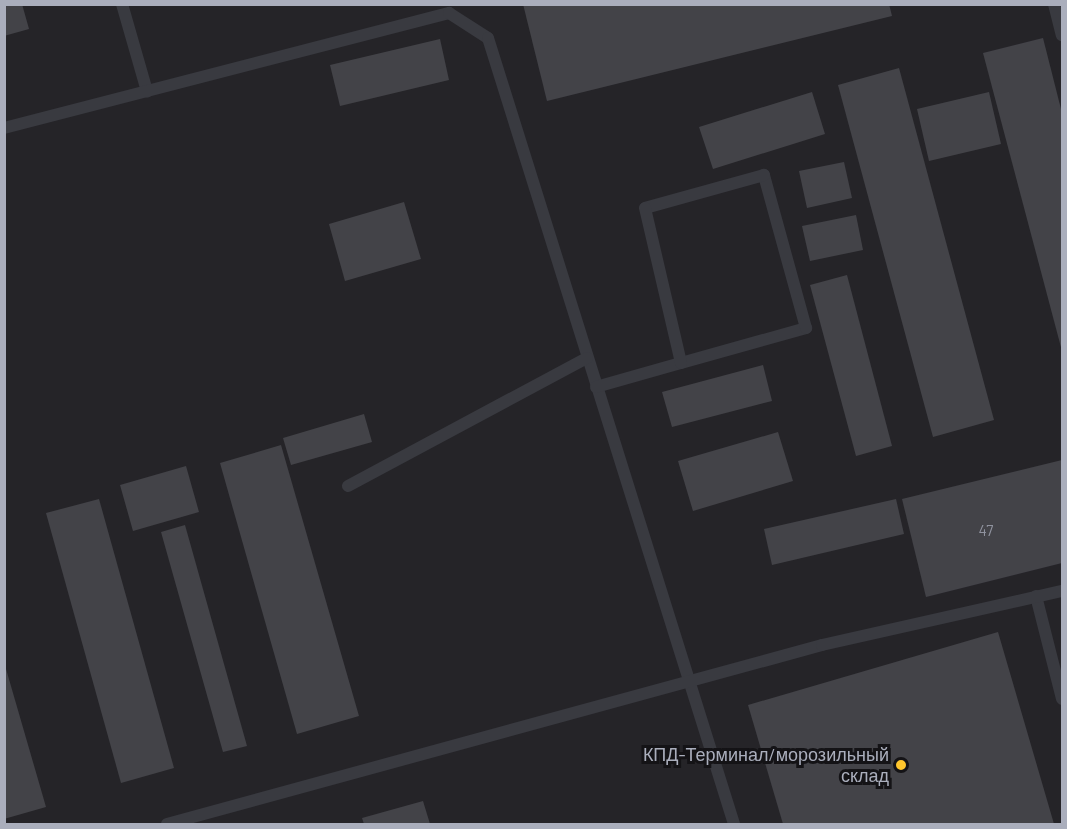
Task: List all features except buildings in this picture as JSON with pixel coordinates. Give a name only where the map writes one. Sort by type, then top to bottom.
[{"type":"lane","points":[[122,4],[147,91]]},
{"type":"lane","points":[[1054,4],[1062,35]]},
{"type":"lane","points":[[4,128],[449,13],[488,38],[688,684],[734,825]]},
{"type":"lane","points":[[596,387],[806,328],[764,175],[645,207],[681,363]]},
{"type":"lane","points":[[348,486],[587,358]]},
{"type":"lane","points":[[167,825],[213,819],[822,645],[1062,591]]},
{"type":"lane","points":[[1036,596],[1062,699]]},
{"type":"shaded area","points":[[5,5],[1062,5],[1062,824],[5,824]]},
{"type":"place","name":"КПД-Терминал/морозильный склад","points":[[901,765]]}]
